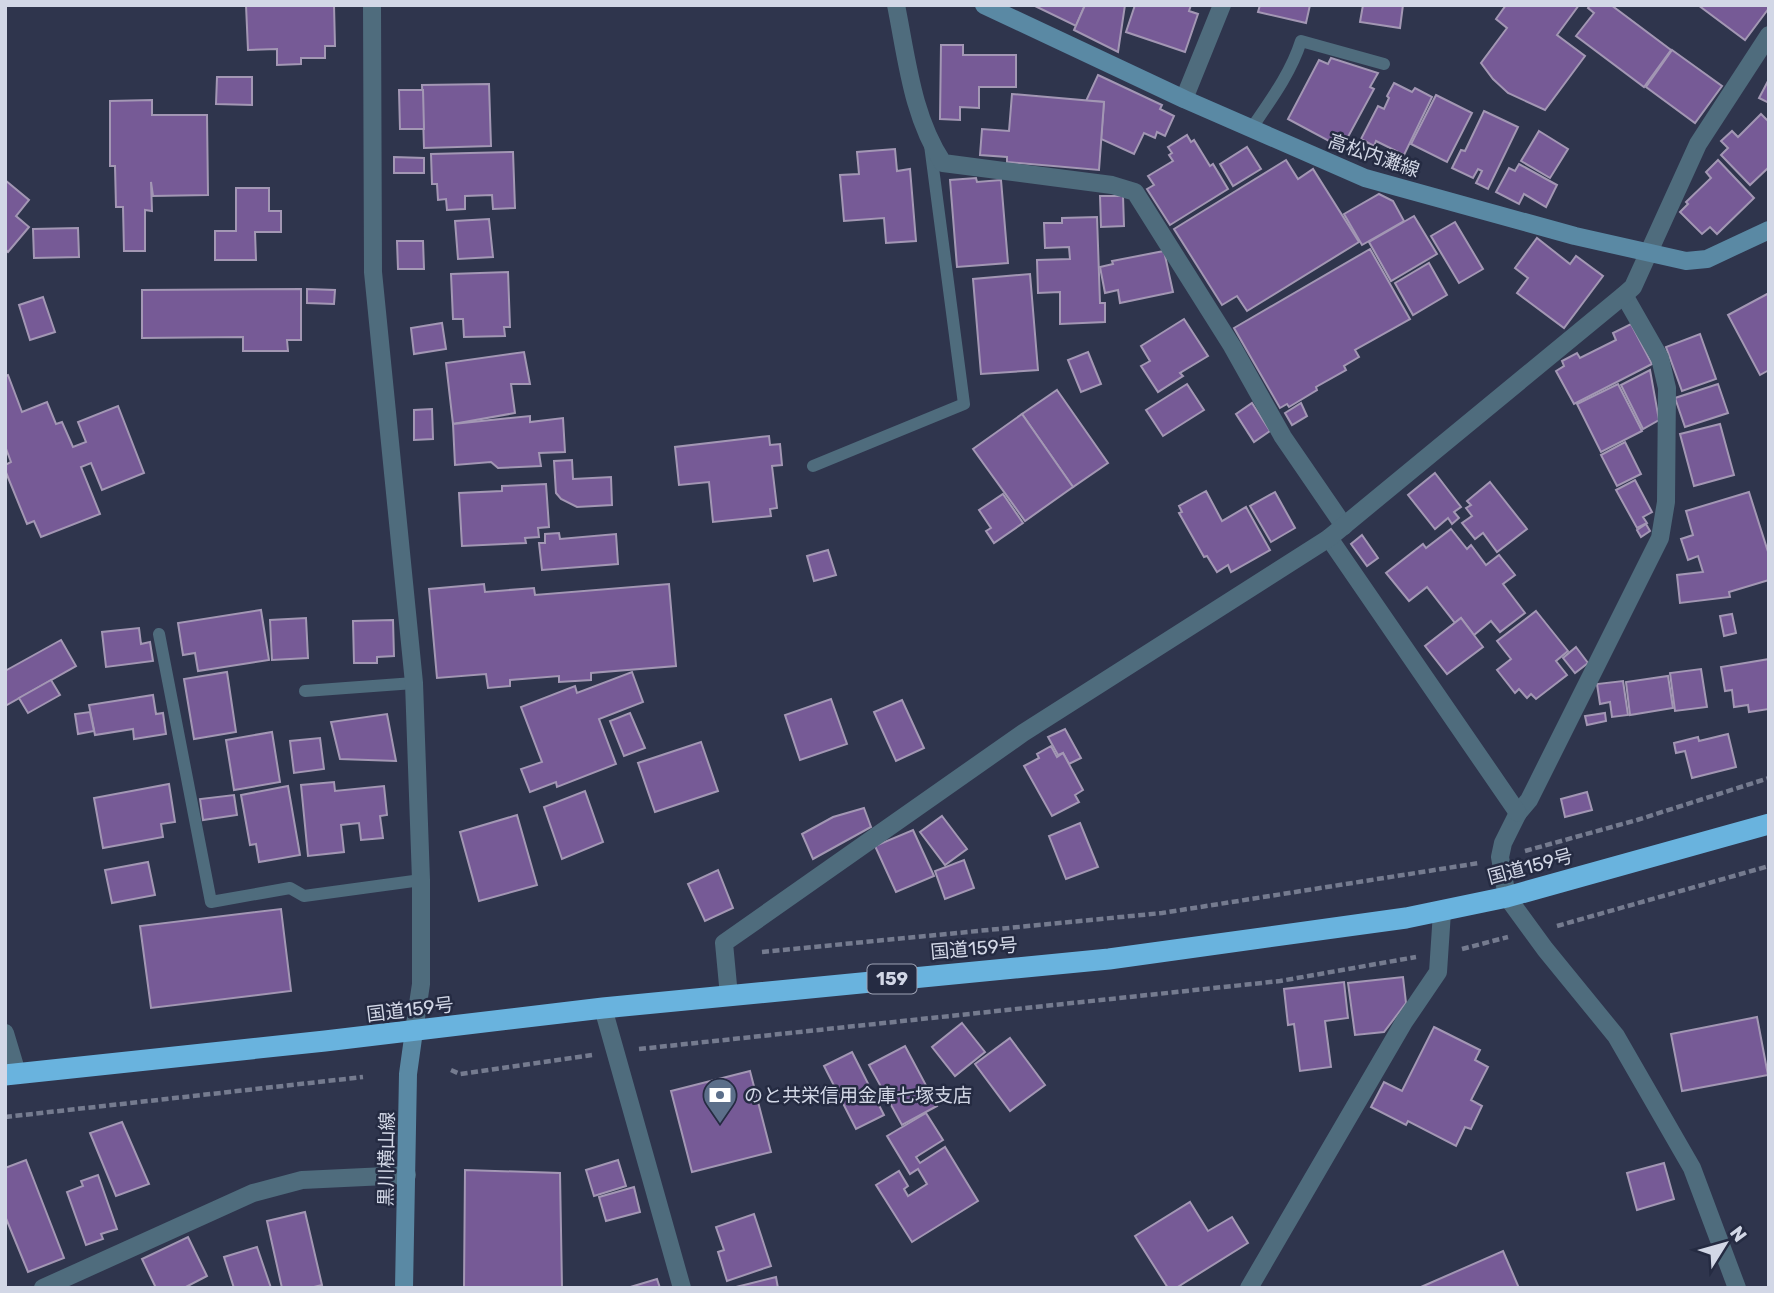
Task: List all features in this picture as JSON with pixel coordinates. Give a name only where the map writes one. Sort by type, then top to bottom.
[{"type":"highway","name":"国道159号","points":[[11,1074],[603,1008],[1109,959],[1442,912],[1507,897],[1769,824]]},
{"type":"main road","name":"高松内灘線","points":[[984,5],[1184,99],[1365,178],[1574,236],[1686,261],[1707,259],[1769,230]]},
{"type":"main road","name":"黒川横山線","points":[[404,1288],[408,1074],[414,1031]]},
{"type":"street","points":[[372,5],[373,272],[414,683],[421,880],[421,984],[414,1031]]},
{"type":"street","points":[[896,5],[915,102],[929,142],[943,163],[1112,185],[1135,192],[1232,346],[1283,437],[1344,526]]},
{"type":"street","points":[[1184,99],[1222,5]]},
{"type":"street","points":[[729,996],[724,943],[1023,733],[1329,538],[1633,287],[1698,144],[1769,35]]},
{"type":"street","points":[[1624,295],[1660,358],[1667,388],[1665,502],[1660,538],[1529,800],[1518,813],[1503,843],[1500,856],[1507,897],[1545,949],[1616,1036],[1692,1168],[1737,1288]]},
{"type":"street","points":[[1329,538],[1518,813]]},
{"type":"street","points":[[1249,1288],[1404,1022],[1438,972],[1442,912]]},
{"type":"street","points":[[603,1008],[682,1288]]},
{"type":"street","points":[[5,1033],[11,1074]]},
{"type":"street","points":[[44,1288],[253,1193],[302,1180],[407,1175]]},
{"type":"lane","points":[[1251,129],[1295,58],[1300,41],[1384,64]]},
{"type":"lane","points":[[813,466],[964,404],[929,142]]},
{"type":"lane","points":[[159,634],[211,902],[290,888],[304,896],[421,880]]},
{"type":"lane","points":[[305,691],[414,683]]},
{"type":"path","points":[[762,952],[1162,913],[1476,864],[1637,820],[1769,778]]},
{"type":"path","points":[[451,1070],[460,1074],[615,1052],[1280,981]]},
{"type":"path","points":[[5,1117],[363,1077]]},
{"type":"building","points":[[246,5],[334,5],[335,46],[325,46],[325,58],[301,58],[301,64],[277,65],[277,49],[248,50]]},
{"type":"building","points":[[1033,5],[1085,5],[1076,26]]},
{"type":"building","points":[[1085,5],[1125,5],[1118,52],[1074,30]]},
{"type":"building","points":[[1135,5],[1191,5],[1189,11],[1198,14],[1185,52],[1126,32]]},
{"type":"building","points":[[1260,5],[1310,5],[1306,23],[1258,12]]},
{"type":"building","points":[[1363,5],[1403,5],[1400,28],[1360,22]]},
{"type":"building","points":[[1506,5],[1579,5],[1557,35],[1585,56],[1545,110],[1508,93],[1481,63],[1507,28],[1496,19]]},
{"type":"building","points":[[1590,5],[1611,5],[1671,50],[1644,87],[1576,36],[1594,13],[1588,8]]},
{"type":"building","points":[[1698,5],[1769,5],[1769,8],[1745,40]]},
{"type":"building","points":[[941,45],[963,45],[963,55],[1016,55],[1016,87],[979,87],[979,108],[960,107],[960,120],[940,119]]},
{"type":"building","points":[[1672,50],[1722,86],[1695,123],[1646,87]]},
{"type":"building","points":[[1331,58],[1378,73],[1370,87],[1374,89],[1342,148],[1288,119],[1319,60],[1328,64]]},
{"type":"building","points":[[1098,75],[1162,105],[1160,109],[1174,116],[1165,136],[1157,132],[1155,138],[1144,133],[1134,154],[1101,139],[1104,102],[1086,101]]},
{"type":"building","points":[[217,77],[252,77],[252,105],[216,104]]},
{"type":"building","points":[[1769,82],[1769,103],[1759,98]]},
{"type":"building","points":[[1394,83],[1412,92],[1415,88],[1432,97],[1404,155],[1376,141],[1374,146],[1361,139],[1378,106],[1384,109]]},
{"type":"building","points":[[489,84],[491,146],[424,148],[422,85]]},
{"type":"building","points":[[399,90],[423,90],[424,129],[400,129]]},
{"type":"building","points":[[1012,94],[1104,102],[1099,170],[1007,162],[1007,157],[980,155],[982,129],[1009,131]]},
{"type":"building","points":[[1436,95],[1472,113],[1447,162],[1411,144]]},
{"type":"building","points":[[152,100],[152,115],[207,115],[208,195],[153,196],[151,182],[152,211],[145,210],[145,251],[124,251],[123,207],[116,207],[115,166],[110,166],[110,101]]},
{"type":"building","points":[[1484,111],[1518,127],[1488,189],[1476,183],[1482,171],[1478,169],[1473,178],[1452,168],[1461,150],[1465,151]]},
{"type":"building","points":[[1761,114],[1769,122],[1769,167],[1750,185],[1721,155],[1728,148],[1721,141],[1732,131],[1738,137]]},
{"type":"building","points":[[1539,131],[1568,149],[1550,178],[1521,161]]},
{"type":"building","points":[[1187,135],[1191,142],[1194,140],[1210,166],[1213,164],[1228,189],[1170,225],[1147,189],[1154,185],[1148,176],[1173,161],[1168,147]]},
{"type":"building","points":[[1247,147],[1261,169],[1233,186],[1220,164]]},
{"type":"building","points":[[895,149],[897,171],[910,169],[916,241],[886,243],[884,218],[844,221],[840,175],[859,174],[857,152]]},
{"type":"building","points":[[513,152],[515,208],[493,209],[492,195],[465,196],[465,209],[447,210],[446,199],[438,200],[437,184],[432,184],[431,154]]},
{"type":"building","points":[[394,157],[424,158],[424,173],[394,173]]},
{"type":"building","points":[[1286,160],[1298,179],[1313,169],[1359,242],[1247,311],[1237,296],[1222,305],[1174,229]]},
{"type":"building","points":[[1718,160],[1754,198],[1717,234],[1710,227],[1702,234],[1680,212],[1688,204],[1686,202],[1711,178],[1706,172]]},
{"type":"building","points":[[1519,164],[1557,185],[1546,207],[1524,194],[1519,204],[1496,192],[1509,168],[1515,171]]},
{"type":"building","points":[[976,178],[977,182],[1001,180],[1008,263],[957,267],[950,180]]},
{"type":"building","points":[[5,180],[29,200],[16,216],[29,227],[8,252],[5,249]]},
{"type":"building","points":[[236,188],[269,188],[269,211],[281,211],[281,232],[255,232],[256,260],[215,260],[215,231],[236,231]]},
{"type":"building","points":[[1379,194],[1393,201],[1404,221],[1362,245],[1344,214]]},
{"type":"building","points":[[1100,196],[1123,196],[1124,226],[1101,227]]},
{"type":"building","points":[[1414,216],[1437,254],[1391,281],[1369,242]]},
{"type":"building","points":[[1097,217],[1100,303],[1105,303],[1105,322],[1060,324],[1060,292],[1038,293],[1037,260],[1070,259],[1069,247],[1045,248],[1044,223],[1062,223],[1062,218]]},
{"type":"building","points":[[489,219],[493,257],[458,259],[455,221]]},
{"type":"building","points":[[1455,222],[1483,269],[1459,283],[1431,236]]},
{"type":"building","points":[[78,228],[79,257],[34,258],[33,229]]},
{"type":"building","points":[[1537,238],[1570,264],[1576,256],[1603,276],[1564,328],[1517,293],[1528,278],[1515,268]]},
{"type":"building","points":[[397,241],[423,241],[424,269],[398,269]]},
{"type":"building","points":[[1370,249],[1410,319],[1355,350],[1359,357],[1344,366],[1346,370],[1316,387],[1317,390],[1289,407],[1287,404],[1280,408],[1234,328]]},
{"type":"building","points":[[1164,251],[1173,292],[1120,303],[1118,290],[1105,293],[1100,267],[1113,264],[1112,261]]},
{"type":"building","points":[[1429,263],[1447,295],[1413,315],[1395,283]]},
{"type":"building","points":[[508,272],[510,327],[504,327],[505,336],[464,337],[463,319],[453,319],[451,274]]},
{"type":"building","points":[[1030,274],[1038,370],[981,374],[973,279]]},
{"type":"building","points":[[301,289],[301,340],[287,340],[288,351],[243,351],[243,337],[142,338],[142,290]]},
{"type":"building","points":[[307,289],[335,290],[334,304],[307,303]]},
{"type":"building","points":[[1769,293],[1769,370],[1760,375],[1728,315]]},
{"type":"building","points":[[43,297],[55,332],[30,340],[19,305]]},
{"type":"building","points":[[1184,319],[1208,356],[1180,373],[1183,376],[1158,392],[1141,366],[1150,361],[1141,346]]},
{"type":"building","points":[[442,323],[446,349],[414,354],[411,328]]},
{"type":"building","points":[[1631,324],[1652,364],[1574,404],[1556,371],[1564,366],[1562,361],[1577,353],[1580,358],[1616,340],[1613,333]]},
{"type":"building","points":[[1700,334],[1716,379],[1682,391],[1666,347]]},
{"type":"building","points":[[524,352],[530,384],[511,384],[515,413],[453,424],[446,363]]},
{"type":"building","points":[[1088,352],[1101,384],[1081,392],[1068,360]]},
{"type":"building","points":[[1650,370],[1659,420],[1643,429],[1621,385]]},
{"type":"building","points":[[8,375],[22,412],[47,402],[56,424],[62,422],[73,447],[86,442],[78,422],[118,406],[144,473],[102,490],[91,463],[81,467],[100,514],[41,537],[34,521],[27,524],[5,470],[5,465],[11,462],[5,446],[5,376]]},
{"type":"building","points":[[1187,384],[1204,410],[1163,436],[1146,410]]},
{"type":"building","points":[[1618,384],[1642,431],[1601,452],[1577,404]]},
{"type":"building","points":[[1718,384],[1728,413],[1685,427],[1675,398]]},
{"type":"building","points":[[1057,390],[1108,463],[1073,487],[1022,414]]},
{"type":"building","points":[[1252,403],[1270,431],[1254,442],[1236,414]]},
{"type":"building","points":[[1301,403],[1307,416],[1292,425],[1285,413]]},
{"type":"building","points":[[432,409],[433,439],[414,440],[414,410]]},
{"type":"building","points":[[1022,414],[1073,487],[1025,521],[973,449]]},
{"type":"building","points":[[530,416],[530,422],[563,418],[565,452],[539,453],[541,466],[498,468],[491,462],[455,465],[453,424]]},
{"type":"building","points":[[1720,424],[1734,475],[1694,486],[1680,434]]},
{"type":"building","points":[[769,436],[770,445],[780,444],[782,465],[772,466],[777,508],[770,509],[771,516],[713,522],[709,482],[679,485],[675,447]]},
{"type":"building","points":[[1625,442],[1641,474],[1617,486],[1601,455]]},
{"type":"building","points":[[572,460],[573,479],[611,477],[612,505],[577,507],[561,499],[556,493],[554,461]]},
{"type":"building","points":[[1435,473],[1461,507],[1454,512],[1459,518],[1452,524],[1448,518],[1435,529],[1408,495]]},
{"type":"building","points":[[1635,480],[1652,512],[1643,517],[1647,523],[1637,528],[1616,490]]},
{"type":"building","points":[[1490,482],[1527,529],[1497,552],[1483,533],[1475,539],[1462,523],[1472,516],[1466,508],[1471,505],[1467,501]]},
{"type":"building","points":[[546,484],[549,527],[538,528],[539,537],[525,538],[526,543],[462,546],[459,493],[502,491],[502,486]]},
{"type":"building","points":[[1206,491],[1222,521],[1246,507],[1270,550],[1231,572],[1228,565],[1217,572],[1207,556],[1204,557],[1179,513],[1182,512],[1179,506]]},
{"type":"building","points":[[1275,492],[1295,528],[1271,542],[1250,506]]},
{"type":"building","points":[[1749,492],[1769,555],[1769,580],[1729,592],[1730,597],[1680,603],[1677,575],[1703,572],[1698,556],[1688,560],[1681,539],[1693,535],[1686,511]]},
{"type":"building","points":[[1003,494],[1023,523],[994,543],[986,531],[991,528],[979,510]]},
{"type":"building","points":[[1646,524],[1650,531],[1641,537],[1637,530]]},
{"type":"building","points":[[1451,529],[1467,549],[1471,545],[1486,565],[1499,555],[1515,575],[1503,584],[1525,613],[1500,632],[1491,621],[1474,635],[1461,618],[1455,623],[1427,587],[1409,601],[1386,573],[1423,544],[1426,548]]},
{"type":"building","points":[[559,533],[560,539],[616,534],[618,564],[542,570],[539,543],[545,543],[545,534]]},
{"type":"building","points":[[1362,535],[1378,558],[1367,566],[1351,544]]},
{"type":"building","points":[[828,550],[836,575],[814,581],[807,556]]},
{"type":"building","points":[[484,584],[485,592],[534,588],[535,595],[669,584],[676,666],[591,673],[591,680],[559,682],[559,676],[510,680],[510,686],[488,688],[486,674],[437,678],[429,589]]},
{"type":"building","points":[[261,610],[269,660],[198,671],[195,653],[183,655],[178,623]]},
{"type":"building","points":[[1536,611],[1568,651],[1556,661],[1567,675],[1536,699],[1531,694],[1527,698],[1519,689],[1515,693],[1497,670],[1511,659],[1497,641]]},
{"type":"building","points":[[1732,614],[1736,633],[1724,636],[1720,616]]},
{"type":"building","points":[[306,618],[308,658],[272,660],[270,620]]},
{"type":"building","points":[[1461,618],[1483,647],[1447,674],[1425,646]]},
{"type":"building","points":[[393,620],[394,656],[377,657],[377,663],[354,663],[353,621]]},
{"type":"building","points":[[139,628],[141,644],[150,642],[153,661],[106,667],[102,632]]},
{"type":"building","points":[[61,640],[76,666],[5,706],[5,671]]},
{"type":"building","points":[[1576,647],[1588,663],[1575,673],[1563,658]]},
{"type":"building","points":[[1769,659],[1769,709],[1749,712],[1748,705],[1734,707],[1732,690],[1725,691],[1721,667]]},
{"type":"building","points":[[1701,669],[1707,707],[1675,711],[1670,673]]},
{"type":"building","points":[[227,672],[236,732],[194,739],[184,679]]},
{"type":"building","points":[[632,672],[643,702],[599,719],[616,764],[557,787],[556,782],[530,792],[521,769],[542,762],[521,707],[575,686],[577,693]]},
{"type":"building","points":[[1668,676],[1673,708],[1630,715],[1626,682]]},
{"type":"building","points":[[51,680],[60,695],[28,713],[19,698]]},
{"type":"building","points":[[1623,681],[1628,715],[1612,717],[1610,702],[1600,704],[1597,684]]},
{"type":"building","points":[[153,695],[156,714],[163,713],[166,734],[134,739],[133,729],[95,735],[89,705]]},
{"type":"building","points":[[831,699],[847,744],[800,760],[785,715]]},
{"type":"building","points":[[902,700],[924,748],[896,761],[874,712]]},
{"type":"building","points":[[90,712],[94,731],[78,734],[75,714]]},
{"type":"building","points":[[630,713],[645,748],[624,756],[610,721]]},
{"type":"building","points":[[1605,713],[1606,721],[1587,725],[1585,716]]},
{"type":"building","points":[[387,714],[396,761],[340,759],[331,722]]},
{"type":"building","points":[[1065,729],[1081,758],[1069,764],[1063,753],[1058,755],[1048,737]]},
{"type":"building","points":[[272,732],[280,782],[234,790],[226,740]]},
{"type":"building","points":[[1728,734],[1736,767],[1692,778],[1685,751],[1676,753],[1674,743],[1698,737],[1699,741]]},
{"type":"building","points":[[320,738],[324,769],[294,773],[290,741]]},
{"type":"building","points":[[701,742],[718,791],[655,812],[638,763]]},
{"type":"building","points":[[1051,746],[1057,757],[1063,753],[1083,790],[1075,795],[1079,802],[1052,816],[1024,766],[1039,758],[1037,754]]},
{"type":"building","points":[[334,782],[335,791],[384,786],[387,815],[380,816],[383,838],[361,840],[359,823],[341,825],[344,852],[308,856],[301,785]]},
{"type":"building","points":[[169,784],[175,822],[161,824],[163,837],[103,848],[94,798]]},
{"type":"building","points":[[288,786],[300,855],[259,862],[256,844],[250,845],[241,795]]},
{"type":"building","points":[[585,791],[603,842],[562,859],[544,807]]},
{"type":"building","points":[[1587,792],[1592,810],[1565,817],[1561,799]]},
{"type":"building","points":[[234,795],[237,815],[203,820],[200,799]]},
{"type":"building","points":[[864,808],[871,827],[813,859],[802,834],[833,817]]},
{"type":"building","points":[[517,815],[537,885],[479,901],[460,832]]},
{"type":"building","points":[[942,816],[967,849],[945,865],[920,832]]},
{"type":"building","points":[[1080,823],[1098,867],[1066,879],[1049,836]]},
{"type":"building","points":[[913,830],[934,876],[896,892],[875,846]]},
{"type":"building","points":[[964,860],[974,888],[945,899],[935,871]]},
{"type":"building","points":[[148,862],[155,895],[112,903],[105,870]]},
{"type":"building","points":[[718,870],[733,908],[705,921],[688,884]]},
{"type":"building","points":[[281,909],[291,991],[151,1008],[140,926]]},
{"type":"building","points":[[1403,977],[1406,1003],[1384,1032],[1355,1035],[1348,983]]},
{"type":"building","points":[[1344,982],[1348,1018],[1325,1021],[1331,1067],[1300,1071],[1294,1024],[1288,1025],[1284,989]]},
{"type":"building","points":[[1757,1017],[1768,1075],[1682,1091],[1671,1034]]},
{"type":"building","points":[[962,1023],[985,1052],[955,1076],[932,1047]]},
{"type":"building","points":[[1434,1027],[1480,1050],[1475,1060],[1488,1067],[1471,1100],[1482,1106],[1471,1129],[1465,1127],[1456,1146],[1408,1121],[1406,1125],[1371,1107],[1384,1082],[1402,1091]]},
{"type":"building","points":[[1010,1038],[1045,1085],[1010,1111],[975,1064]]},
{"type":"building","points":[[905,1046],[937,1106],[902,1125],[869,1065]]},
{"type":"building","points":[[852,1052],[884,1115],[856,1129],[824,1066]]},
{"type":"building","points":[[750,1071],[771,1152],[692,1172],[671,1091]]},
{"type":"building","points":[[926,1113],[943,1140],[916,1157],[920,1163],[945,1147],[978,1201],[912,1242],[876,1185],[899,1171],[908,1186],[904,1189],[908,1196],[927,1184],[918,1169],[910,1174],[887,1136]]},
{"type":"building","points":[[122,1122],[149,1184],[116,1196],[90,1133]]},
{"type":"building","points":[[26,1160],[64,1258],[28,1272],[5,1216],[5,1168]]},
{"type":"building","points":[[618,1160],[626,1186],[594,1196],[586,1170]]},
{"type":"building","points":[[1664,1163],[1674,1199],[1637,1210],[1627,1173]]},
{"type":"building","points":[[465,1170],[560,1173],[562,1288],[464,1288]]},
{"type":"building","points":[[98,1175],[117,1229],[101,1234],[103,1239],[86,1245],[67,1192],[83,1186],[81,1181]]},
{"type":"building","points":[[634,1187],[640,1212],[606,1221],[599,1197]]},
{"type":"building","points":[[1190,1202],[1208,1231],[1232,1217],[1248,1243],[1176,1288],[1168,1288],[1135,1236]]},
{"type":"building","points":[[305,1212],[322,1285],[282,1288],[267,1221]]},
{"type":"building","points":[[754,1214],[771,1266],[727,1281],[718,1252],[724,1250],[716,1227]]},
{"type":"building","points":[[188,1237],[207,1276],[184,1288],[156,1288],[142,1259]]},
{"type":"building","points":[[257,1247],[271,1288],[234,1288],[224,1257]]},
{"type":"building","points":[[1503,1251],[1519,1288],[1421,1288],[1421,1287]]},
{"type":"building","points":[[776,1277],[778,1288],[732,1288]]},
{"type":"building","points":[[657,1279],[660,1288],[627,1288]]},
{"type":"place","name":"のと共栄信用金庫七塚支店","points":[[720,1125]]}]
